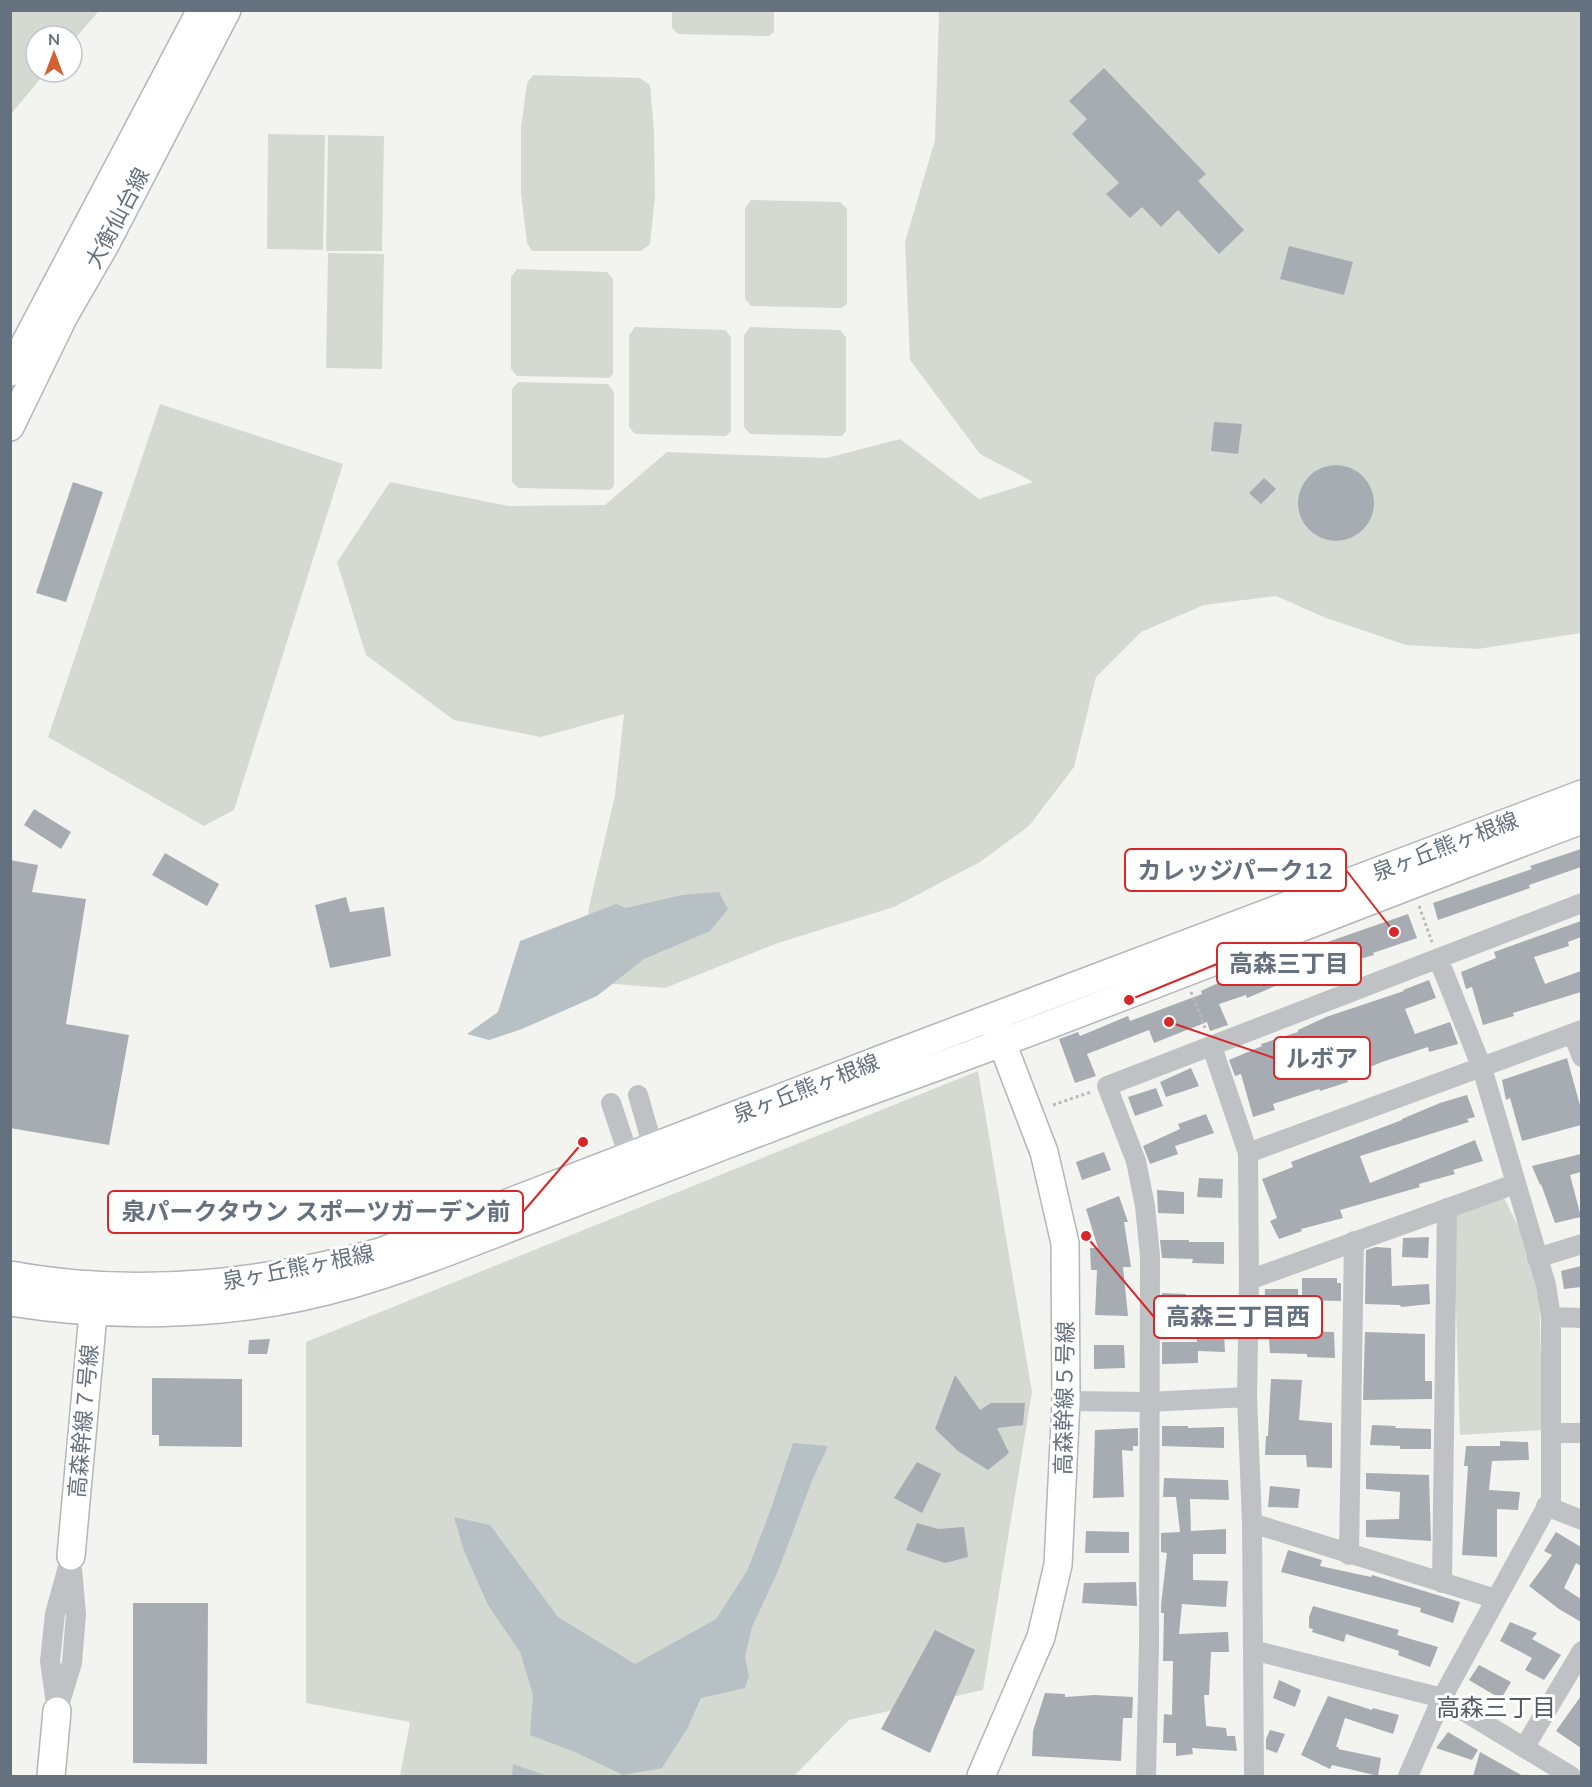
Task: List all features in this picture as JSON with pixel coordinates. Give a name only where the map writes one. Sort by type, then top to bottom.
[{"type":"main road","name":"大衡仙台線","points":[[10,427],[22,365],[201,10]]},
{"type":"main road","name":"大衡仙台線","points":[[22,365],[64,316],[105,244],[226,10]]},
{"type":"main road","name":"泉ヶ丘熊ヶ根線","points":[[633,1168],[653,1147],[1581,794]]},
{"type":"main road","name":"泉ヶ丘熊ヶ根線","points":[[10,1302],[95,1298],[168,1287],[216,1284],[324,1267],[380,1252],[633,1168],[693,1157],[1002,1043],[1581,820]]},
{"type":"main road","name":"高森幹線５号線","points":[[981,1776],[1041,1637],[1058,1565],[1065,1401],[1065,1243],[1044,1152],[992,1017]]},
{"type":"main road","name":"泉ヶ丘熊ヶ根線","points":[[10,1275],[95,1298]]},
{"type":"main road","name":"高森幹線７号線","points":[[71,1557],[95,1298]]},
{"type":"main road","name":"高森幹線７号線","points":[[51,1776],[57,1711]]},
{"type":"street","points":[[1146,1776],[1149,1647],[1150,1256],[1145,1206],[1136,1161],[1107,1086],[1581,903]]},
{"type":"street","points":[[1408,1776],[1442,1698],[1551,1499],[1551,1317],[1545,1285],[1482,1068],[1438,958]]},
{"type":"street","points":[[1248,1153],[1577,1032],[1581,1057]]},
{"type":"street","points":[[1212,1047],[1248,1153],[1247,1397],[1252,1523],[1254,1776]]},
{"type":"street","points":[[638,1095],[653,1147]]},
{"type":"street","points":[[611,1103],[633,1168]]},
{"type":"street","points":[[1249,1280],[1515,1184]]},
{"type":"street","points":[[1442,1583],[1447,1208]]},
{"type":"street","points":[[1349,1555],[1354,1241]]},
{"type":"street","points":[[1537,1258],[1581,1244]]},
{"type":"street","points":[[1551,1317],[1581,1318]]},
{"type":"street","points":[[1065,1401],[1148,1402],[1247,1397]]},
{"type":"street","points":[[1551,1433],[1581,1433]]},
{"type":"street","points":[[1546,1506],[1581,1520]]},
{"type":"street","points":[[1252,1523],[1496,1599]]},
{"type":"street","name":"高森幹線７号線","points":[[57,1711],[50,1661],[55,1614],[71,1557]]},
{"type":"street","points":[[1253,1650],[1442,1698],[1571,1776]]},
{"type":"street","points":[[1524,1748],[1581,1652]]},
{"type":"path","points":[[1417,901],[1438,958]]},
{"type":"path","points":[[1190,988],[1212,1047]]},
{"type":"path","points":[[1053,1105],[1107,1086]]},
{"type":"shaded area","points":[[11,10],[99,11],[84,28],[84,24],[24,24],[24,84],[36,84],[11,114]]},
{"type":"shaded area","points":[[672,11],[774,11],[774,32],[769,36],[678,34],[672,28]]},
{"type":"shaded area","points":[[939,11],[1581,11],[1581,633],[1478,649],[1406,645],[1326,618],[1276,596],[1204,605],[1141,632],[1096,677],[1074,767],[1029,826],[980,862],[894,907],[778,943],[665,988],[602,983],[584,961],[589,907],[615,795],[624,714],[541,737],[454,720],[366,655],[337,562],[390,482],[508,506],[605,505],[667,452],[827,458],[900,439],[979,499],[1033,482],[980,454],[910,360],[905,242],[935,140]]},
{"type":"shaded area","points":[[533,75],[640,78],[650,85],[654,131],[655,196],[650,244],[641,251],[532,251],[527,243],[521,193],[521,127],[527,83]]},
{"type":"shaded area","points":[[268,134],[325,135],[323,250],[267,249]]},
{"type":"shaded area","points":[[328,135],[384,136],[382,251],[326,251]]},
{"type":"shaded area","points":[[751,200],[840,202],[847,209],[847,304],[842,308],[751,306],[745,299],[745,208]]},
{"type":"shaded area","points":[[328,253],[384,254],[382,369],[326,368]]},
{"type":"shaded area","points":[[517,269],[607,272],[613,279],[613,374],[609,378],[517,376],[511,369],[511,277]]},
{"type":"shaded area","points":[[635,327],[725,330],[731,337],[731,431],[726,436],[635,434],[629,427],[629,335]]},
{"type":"shaded area","points":[[750,327],[840,330],[846,337],[846,431],[842,436],[750,434],[744,427],[744,335]]},
{"type":"shaded area","points":[[518,382],[608,384],[614,392],[614,486],[610,490],[518,488],[512,482],[512,389]]},
{"type":"shaded area","points":[[160,404],[343,464],[234,810],[204,826],[48,737]]},
{"type":"shaded area","points":[[719,892],[728,909],[710,931],[644,959],[597,996],[522,1029],[489,1040],[467,1034],[498,1012],[520,941],[616,904],[626,908],[682,895]]},
{"type":"shaded area","points":[[978,1071],[1032,1392],[983,1690],[849,1720],[794,1776],[400,1776],[410,1722],[306,1703],[306,1342]]},
{"type":"shaded area","points":[[1504,1198],[1526,1242],[1539,1288],[1543,1430],[1460,1435],[1453,1217]]},
{"type":"shaded area","points":[[793,1443],[828,1446],[813,1478],[778,1571],[752,1627],[745,1657],[749,1676],[745,1688],[701,1698],[687,1729],[662,1768],[623,1775],[575,1752],[530,1735],[533,1695],[520,1652],[488,1605],[464,1551],[454,1517],[490,1525],[558,1617],[635,1664],[716,1619],[747,1571]]},
{"type":"shaded area","points":[[513,1764],[548,1776],[512,1776]]},
{"type":"building","points":[[1104,68],[1206,174],[1198,181],[1244,230],[1219,254],[1178,210],[1161,227],[1142,207],[1130,218],[1106,194],[1119,183],[1072,134],[1087,119],[1069,101]]},
{"type":"building","points":[[1289,246],[1353,262],[1344,295],[1280,279]]},
{"type":"building","points":[[1214,422],[1242,424],[1238,454],[1211,451]]},
{"type":"building","points":[[1329,465],[1343,465],[1357,471],[1368,482],[1374,496],[1371,518],[1363,530],[1343,541],[1329,541],[1315,535],[1304,524],[1298,510],[1298,496],[1304,482],[1315,471]]},
{"type":"building","points":[[1264,478],[1276,489],[1261,504],[1249,493]]},
{"type":"building","points":[[73,482],[103,492],[66,602],[36,593]]},
{"type":"building","points":[[34,809],[71,832],[61,849],[24,825]]},
{"type":"building","points":[[1581,849],[1581,867],[1529,885],[1530,888],[1438,920],[1433,903],[1532,869],[1530,866]]},
{"type":"building","points":[[165,853],[219,884],[207,906],[152,875]]},
{"type":"building","points":[[10,860],[38,865],[32,892],[86,899],[66,1024],[129,1035],[109,1145],[10,1128]]},
{"type":"building","points":[[346,897],[350,912],[384,907],[391,956],[330,968],[315,905]]},
{"type":"building","points":[[1408,914],[1417,938],[1373,953],[1374,955],[1292,979],[1247,998],[1246,995],[1219,1004],[1228,1025],[1210,1031],[1207,1022],[1154,1043],[1149,1030],[1087,1054],[1096,1076],[1075,1083],[1059,1039],[1078,1032],[1080,1036],[1128,1016],[1130,1021],[1202,994],[1201,991],[1229,978],[1230,981],[1319,945]]},
{"type":"building","points":[[1581,921],[1581,937],[1568,942],[1569,946],[1534,957],[1545,984],[1581,971],[1581,992],[1483,1025],[1472,987],[1466,989],[1461,972],[1496,958],[1494,952]]},
{"type":"building","points":[[1429,980],[1436,998],[1405,1009],[1415,1034],[1450,1022],[1458,1044],[1429,1052],[1428,1047],[1382,1062],[1346,1077],[1348,1082],[1273,1104],[1275,1110],[1253,1117],[1241,1074],[1235,1076],[1229,1060],[1262,1046],[1261,1044],[1298,1032],[1326,1017],[1404,991]]},
{"type":"building","points":[[1567,1058],[1581,1109],[1581,1125],[1522,1141],[1510,1098],[1506,1100],[1502,1080]]},
{"type":"building","points":[[1191,1068],[1199,1086],[1166,1097],[1160,1082]]},
{"type":"building","points":[[1156,1088],[1163,1106],[1135,1116],[1128,1097]]},
{"type":"building","points":[[1467,1095],[1475,1117],[1467,1119],[1469,1122],[1360,1156],[1370,1183],[1475,1140],[1483,1161],[1453,1170],[1455,1174],[1419,1184],[1420,1187],[1340,1210],[1343,1218],[1301,1229],[1302,1231],[1279,1239],[1270,1221],[1277,1218],[1262,1179],[1293,1167],[1291,1162],[1402,1120],[1440,1103]]},
{"type":"building","points":[[1206,1114],[1214,1133],[1175,1146],[1178,1154],[1150,1164],[1143,1146],[1180,1129],[1178,1124]]},
{"type":"building","points":[[1104,1152],[1111,1170],[1082,1180],[1076,1162]]},
{"type":"building","points":[[1581,1154],[1581,1172],[1570,1175],[1581,1217],[1555,1223],[1532,1166]]},
{"type":"building","points":[[1199,1178],[1223,1179],[1222,1198],[1197,1197]]},
{"type":"building","points":[[1157,1190],[1184,1192],[1184,1214],[1158,1213]]},
{"type":"building","points":[[1119,1196],[1128,1222],[1124,1222],[1131,1267],[1123,1267],[1128,1316],[1095,1315],[1097,1270],[1091,1270],[1090,1248],[1098,1248],[1086,1209]]},
{"type":"building","points":[[1429,1237],[1428,1258],[1402,1257],[1403,1238]]},
{"type":"building","points":[[1160,1240],[1224,1242],[1224,1264],[1192,1263],[1193,1259],[1162,1258]]},
{"type":"building","points":[[1376,1247],[1391,1248],[1392,1286],[1429,1284],[1430,1304],[1401,1307],[1400,1305],[1365,1304],[1366,1250]]},
{"type":"building","points":[[1581,1266],[1581,1287],[1564,1289],[1561,1271]]},
{"type":"building","points":[[1302,1278],[1337,1278],[1337,1283],[1341,1283],[1341,1301],[1302,1300]]},
{"type":"building","points":[[1265,1289],[1298,1289],[1300,1331],[1334,1332],[1335,1358],[1307,1357],[1307,1354],[1270,1353],[1267,1310],[1264,1310]]},
{"type":"building","points":[[1162,1293],[1186,1294],[1186,1298],[1225,1296],[1226,1315],[1223,1315],[1225,1352],[1198,1351],[1198,1363],[1162,1364],[1162,1342],[1197,1342],[1197,1314],[1162,1313]]},
{"type":"building","points":[[1365,1332],[1425,1334],[1425,1381],[1432,1381],[1432,1399],[1363,1400]]},
{"type":"building","points":[[270,1339],[267,1354],[248,1354],[249,1340]]},
{"type":"building","points":[[1094,1345],[1124,1345],[1125,1368],[1094,1369]]},
{"type":"building","points":[[955,1375],[980,1410],[991,1403],[1025,1403],[1023,1425],[997,1428],[1009,1453],[988,1470],[958,1451],[935,1429]]},
{"type":"building","points":[[152,1378],[242,1379],[242,1447],[159,1446],[159,1435],[152,1435]]},
{"type":"building","points":[[1271,1379],[1302,1380],[1299,1420],[1332,1423],[1332,1468],[1307,1467],[1306,1455],[1265,1455]]},
{"type":"building","points":[[1372,1425],[1431,1429],[1431,1449],[1400,1449],[1400,1446],[1370,1445]]},
{"type":"building","points":[[1162,1426],[1224,1427],[1224,1448],[1162,1446]]},
{"type":"building","points":[[1138,1428],[1138,1446],[1133,1446],[1133,1451],[1122,1450],[1124,1497],[1093,1498],[1095,1430]]},
{"type":"building","points":[[1500,1441],[1528,1442],[1529,1460],[1492,1461],[1489,1490],[1520,1492],[1518,1510],[1497,1509],[1497,1557],[1462,1555],[1468,1466],[1464,1466],[1466,1446],[1500,1446]]},
{"type":"building","points":[[917,1462],[941,1474],[922,1513],[894,1498]]},
{"type":"building","points":[[1366,1473],[1429,1475],[1431,1541],[1366,1537],[1366,1520],[1399,1519],[1400,1492],[1366,1489]]},
{"type":"building","points":[[1164,1478],[1228,1480],[1229,1500],[1190,1499],[1191,1531],[1226,1529],[1226,1554],[1193,1554],[1193,1580],[1228,1581],[1226,1607],[1182,1604],[1179,1634],[1228,1632],[1229,1652],[1211,1652],[1209,1695],[1204,1695],[1206,1726],[1226,1728],[1227,1736],[1235,1736],[1237,1751],[1192,1748],[1193,1754],[1176,1756],[1176,1743],[1163,1743],[1164,1714],[1172,1715],[1173,1661],[1163,1661],[1164,1613],[1161,1613],[1161,1605],[1167,1553],[1161,1552],[1161,1533],[1180,1532],[1176,1497],[1163,1497]]},
{"type":"building","points":[[1270,1486],[1300,1489],[1298,1508],[1268,1507]]},
{"type":"building","points":[[917,1523],[938,1529],[964,1527],[968,1557],[945,1563],[906,1550]]},
{"type":"building","points":[[1086,1531],[1129,1532],[1129,1553],[1085,1553]]},
{"type":"building","points":[[1556,1532],[1581,1547],[1581,1566],[1576,1563],[1564,1588],[1581,1599],[1581,1622],[1559,1609],[1529,1586],[1552,1555],[1544,1551]]},
{"type":"building","points":[[1288,1550],[1322,1560],[1320,1566],[1371,1577],[1372,1575],[1460,1602],[1453,1623],[1420,1612],[1421,1608],[1281,1572]]},
{"type":"building","points":[[1136,1582],[1137,1606],[1082,1603],[1084,1583]]},
{"type":"building","points":[[133,1603],[208,1603],[207,1764],[133,1763]]},
{"type":"building","points":[[1313,1606],[1399,1630],[1397,1635],[1438,1647],[1430,1667],[1398,1655],[1399,1651],[1346,1634],[1344,1642],[1312,1632],[1313,1629],[1309,1628],[1309,1617]]},
{"type":"building","points":[[1510,1622],[1537,1633],[1532,1639],[1561,1655],[1544,1680],[1525,1670],[1532,1658],[1500,1641]]},
{"type":"building","points":[[935,1630],[975,1650],[930,1753],[881,1729]]},
{"type":"building","points":[[1479,1665],[1511,1682],[1501,1699],[1469,1680]]},
{"type":"building","points":[[1279,1680],[1301,1690],[1295,1707],[1273,1698]]},
{"type":"building","points":[[1045,1693],[1065,1694],[1065,1697],[1094,1695],[1133,1697],[1132,1718],[1123,1718],[1121,1761],[1032,1756],[1033,1731]]},
{"type":"building","points":[[1328,1696],[1372,1710],[1373,1708],[1399,1715],[1393,1734],[1345,1718],[1336,1747],[1381,1758],[1378,1776],[1332,1765],[1330,1769],[1301,1755]]},
{"type":"building","points":[[1581,1696],[1581,1748],[1556,1731]]},
{"type":"building","points":[[1270,1730],[1285,1734],[1277,1753],[1266,1749],[1266,1739]]},
{"type":"building","points":[[1448,1732],[1478,1750],[1472,1760],[1436,1748]]},
{"type":"building","points":[[1480,1752],[1523,1776],[1473,1776]]},
{"type":"place","name":"カレッジパーク12","points":[[1394,932]]},
{"type":"place","name":"高森三丁目","points":[[1129,1000]]},
{"type":"place","name":"ルボア","points":[[1169,1022]]},
{"type":"place","name":"泉パークタウン スポーツガーデン前","points":[[583,1142]]},
{"type":"place","name":"高森三丁目西","points":[[1086,1236]]},
{"type":"district","name":"高森三丁目","points":[[1496,1707]]}]
